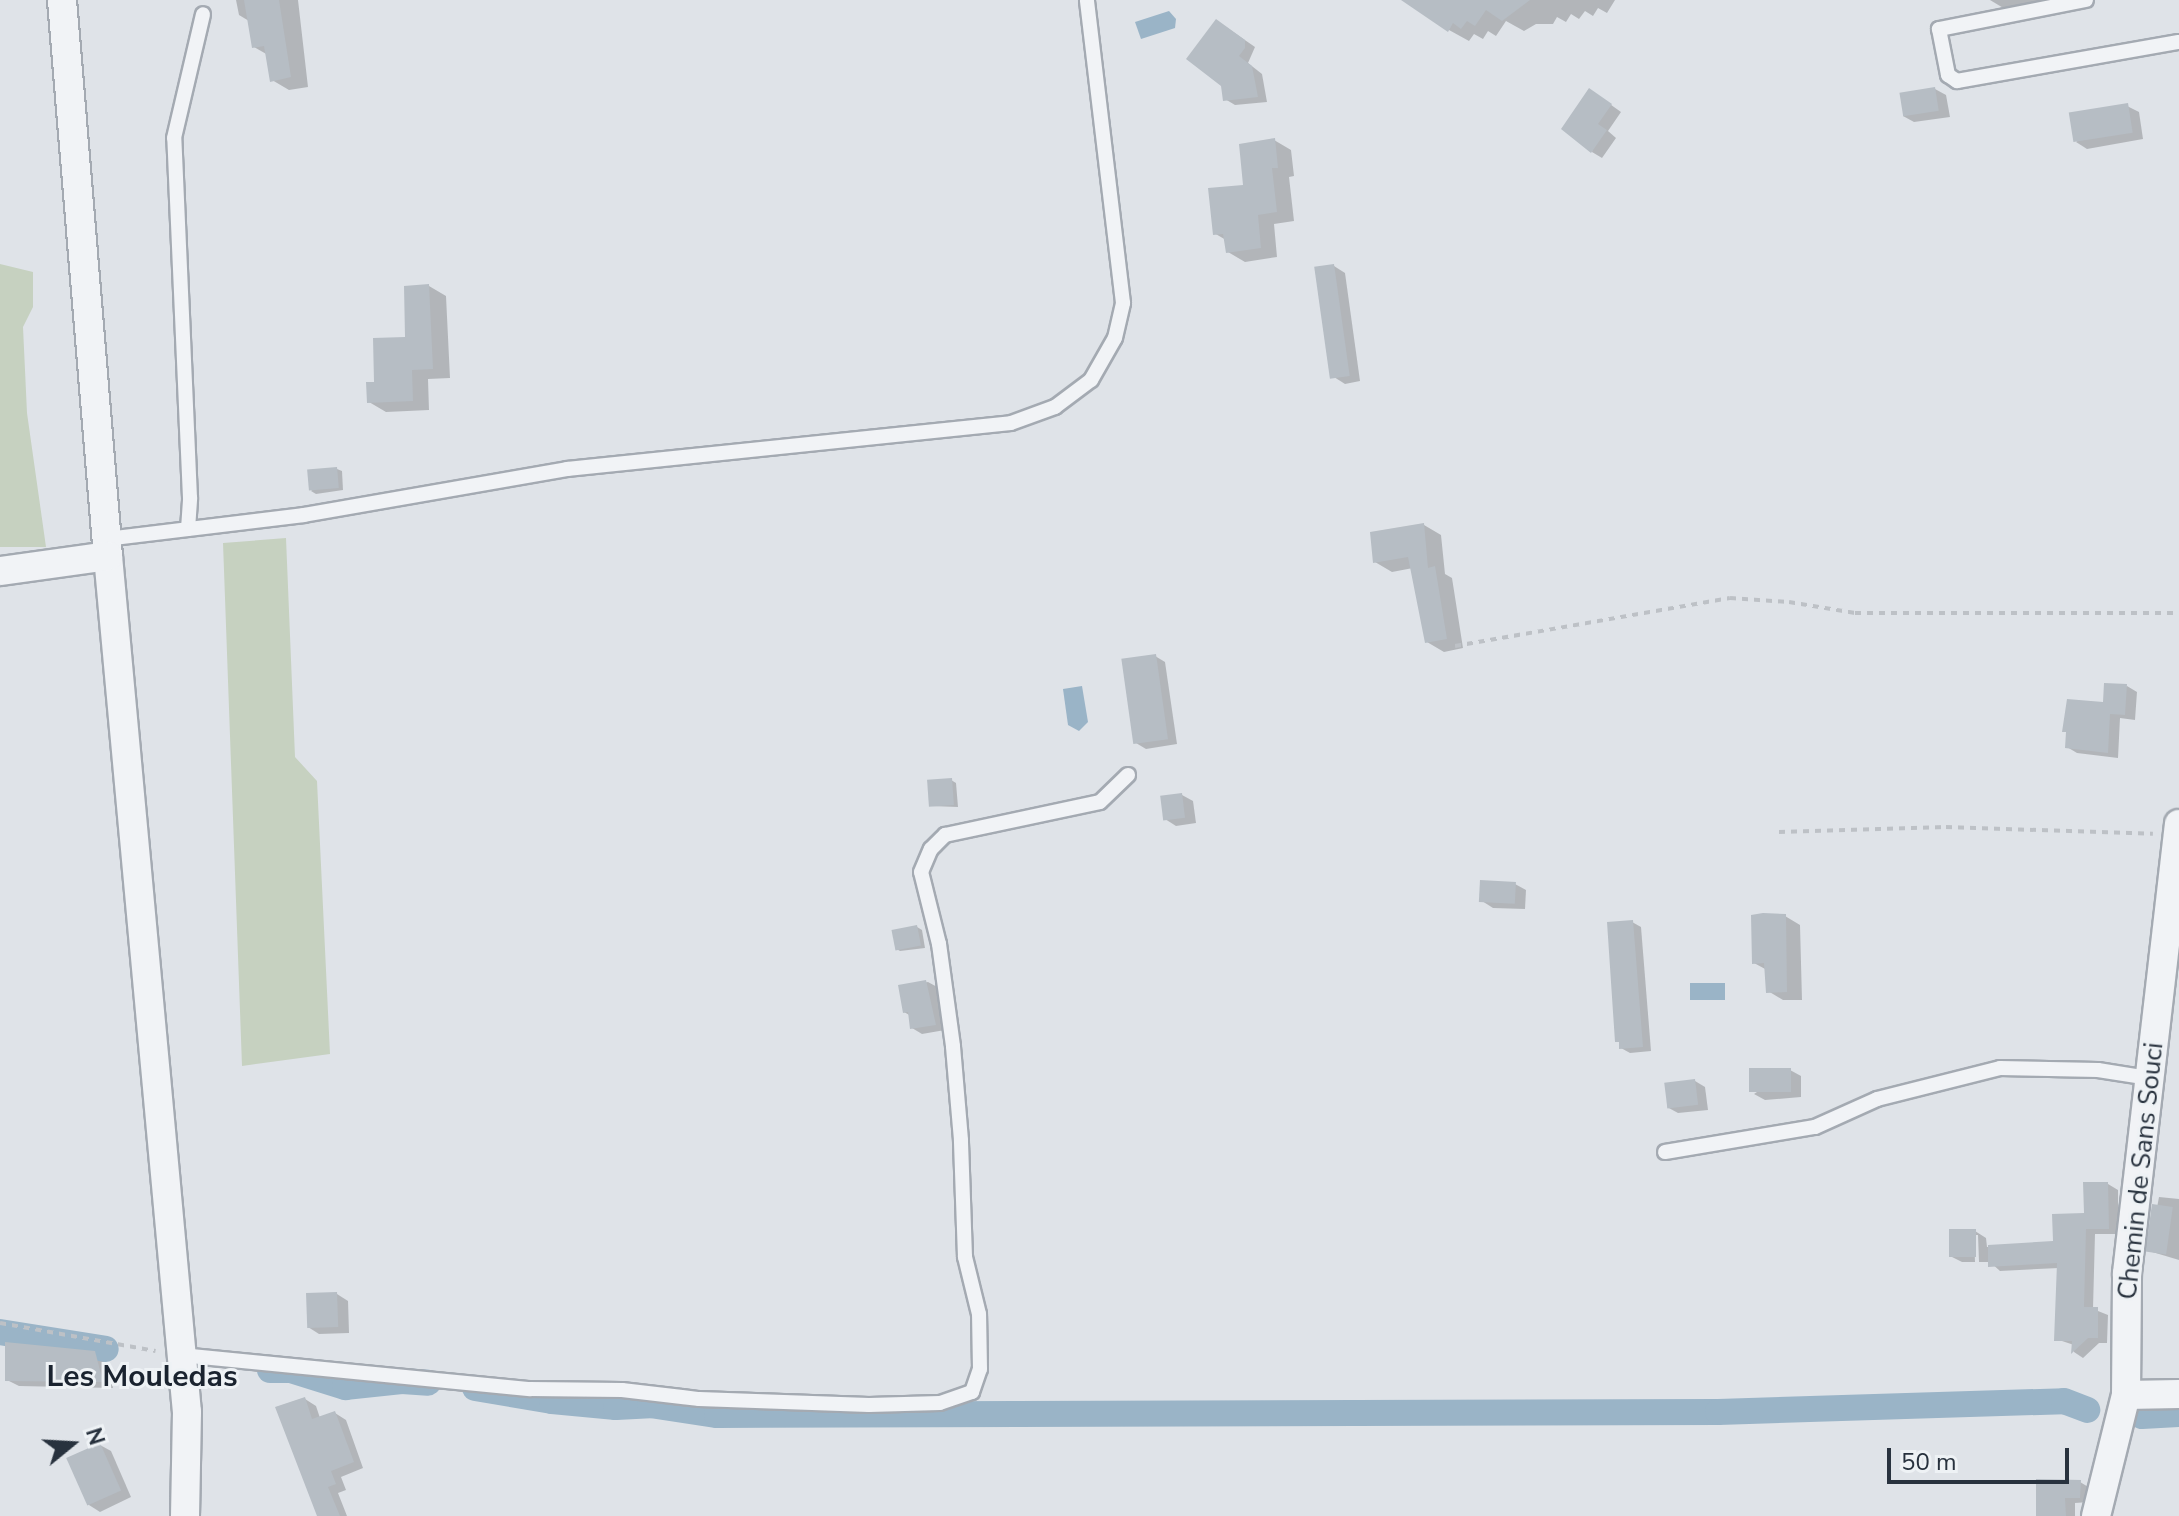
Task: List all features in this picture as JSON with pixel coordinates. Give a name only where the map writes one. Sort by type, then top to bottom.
[{"type":"street","points":[[62,0],[107,547],[187,1412],[185,1516]]},
{"type":"street","points":[[0,571],[107,547]]},
{"type":"street","name":"Chemin de Sans Souci","points":[[2096,1516],[2126,1395],[2127,1273],[2178,829]]},
{"type":"street","points":[[2126,1395],[2179,1394]]},
{"type":"lane","points":[[107,547],[188,529],[304,515],[567,469],[1011,423],[1055,407],[1091,380],[1115,338],[1123,303],[1087,0]]},
{"type":"lane","points":[[2086,0],[1939,29],[1948,75],[1957,81],[2179,42]]},
{"type":"lane","points":[[188,529],[190,498],[174,138],[203,14]]},
{"type":"lane","points":[[181,1355],[530,1389],[622,1390],[699,1399],[869,1405],[940,1403],[972,1392],[980,1369],[979,1314],[965,1257],[961,1140],[953,1046],[939,944],[921,872],[931,849],[945,835],[1100,802],[1128,775]]},
{"type":"lane","points":[[1665,1152],[1815,1127],[1877,1099],[2000,1068],[2098,1070],[2149,1078]]},
{"type":"path","points":[[1455,646],[1730,598],[1789,602],[1855,613],[2179,613]]},
{"type":"path","points":[[1779,832],[1946,827],[2178,829]]},
{"type":"path","points":[[0,1323],[181,1355]]},
{"type":"green space","points":[[0,264],[33,272],[33,307],[23,327],[27,413],[46,547],[0,547]]},
{"type":"green space","points":[[286,538],[295,757],[317,781],[330,1054],[242,1066],[223,543]]},
{"type":"water","points":[[1169,11],[1176,19],[1175,28],[1141,39],[1135,22]]},
{"type":"water","points":[[1082,686],[1088,722],[1079,731],[1068,725],[1063,689]]},
{"type":"water","points":[[1690,983],[1725,983],[1725,1000],[1690,1000]]},
{"type":"building","points":[[244,0],[279,0],[291,77],[270,82],[264,46],[252,48]]},
{"type":"building","points":[[1401,0],[1530,0],[1502,21],[1486,10],[1475,26],[1467,21],[1461,29],[1453,23],[1448,32]]},
{"type":"building","points":[[1216,19],[1245,40],[1245,48],[1239,56],[1252,66],[1258,97],[1223,101],[1221,86],[1186,59]]},
{"type":"building","points":[[1935,87],[1939,111],[1903,116],[1899,93]]},
{"type":"building","points":[[1589,88],[1612,104],[1598,124],[1607,130],[1591,153],[1561,129]]},
{"type":"building","points":[[2128,103],[2133,133],[2073,142],[2069,112]]},
{"type":"building","points":[[1275,138],[1278,168],[1272,168],[1277,212],[1258,215],[1261,248],[1226,253],[1223,234],[1213,235],[1208,188],[1243,185],[1239,144]]},
{"type":"building","points":[[1334,264],[1350,376],[1330,379],[1314,267]]},
{"type":"building","points":[[429,284],[433,369],[412,370],[413,401],[367,403],[366,382],[374,382],[373,338],[405,337],[404,286]]},
{"type":"building","points":[[337,467],[339,488],[309,491],[307,470]]},
{"type":"building","points":[[1424,523],[1428,568],[1435,566],[1447,639],[1425,643],[1408,557],[1373,563],[1370,532]]},
{"type":"building","points":[[1156,654],[1168,739],[1133,744],[1121,659]]},
{"type":"building","points":[[2104,683],[2127,684],[2125,715],[2110,714],[2108,753],[2065,748],[2066,732],[2062,732],[2067,699],[2103,702]]},
{"type":"building","points":[[952,778],[954,805],[929,807],[927,780]]},
{"type":"building","points":[[1182,793],[1185,818],[1163,820],[1160,796]]},
{"type":"building","points":[[1480,880],[1516,882],[1515,904],[1479,902]]},
{"type":"building","points":[[1786,914],[1787,992],[1766,993],[1764,963],[1752,964],[1751,915]]},
{"type":"building","points":[[1633,920],[1643,1047],[1619,1049],[1619,1042],[1615,1042],[1607,922]]},
{"type":"building","points":[[917,925],[921,946],[895,951],[891,930]]},
{"type":"building","points":[[926,980],[936,1025],[910,1029],[908,1012],[903,1013],[898,985]]},
{"type":"building","points":[[1749,1068],[1791,1068],[1791,1092],[1749,1092]]},
{"type":"building","points":[[1695,1079],[1698,1105],[1667,1109],[1664,1083]]},
{"type":"building","points":[[2083,1182],[2108,1182],[2109,1229],[2086,1229],[2084,1307],[2098,1307],[2098,1338],[2088,1338],[2071,1354],[2072,1341],[2054,1341],[2057,1263],[1988,1267],[1988,1245],[2053,1241],[2052,1214],[2084,1213]]},
{"type":"building","points":[[2152,1204],[2173,1207],[2166,1254],[2145,1252]]},
{"type":"building","points":[[1949,1229],[1976,1229],[1976,1257],[1949,1257]]},
{"type":"building","points":[[337,1292],[338,1327],[307,1328],[306,1293]]},
{"type":"building","points":[[5,1342],[95,1351],[103,1382],[5,1381]]},
{"type":"building","points":[[305,1397],[312,1419],[335,1411],[354,1462],[331,1471],[336,1484],[328,1487],[340,1516],[317,1516],[275,1407]]},
{"type":"building","points":[[100,1443],[121,1491],[87,1506],[66,1458]]},
{"type":"building","points":[[2036,1479],[2081,1480],[2080,1498],[2065,1498],[2066,1516],[2036,1516]]},
{"type":"waterway","points":[[0,1332],[106,1349]]},
{"type":"waterway","points":[[270,1370],[291,1370],[345,1387],[402,1381],[428,1383]]},
{"type":"waterway","points":[[475,1388],[552,1401],[616,1407],[650,1405],[717,1415],[1718,1412],[2064,1401],[2087,1410]]},
{"type":"waterway","points":[[2142,1416],[2179,1414]]},
{"type":"district","name":"Les Mouledas","points":[[142,1377]]}]
